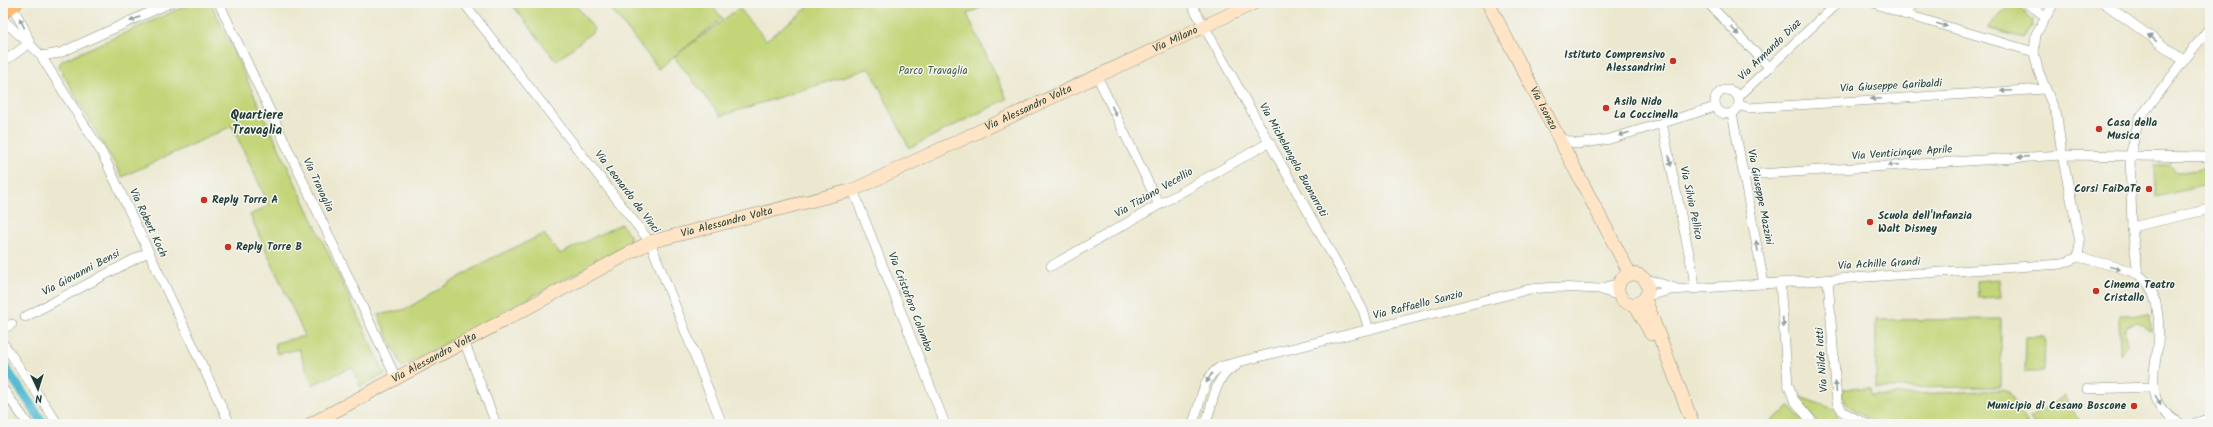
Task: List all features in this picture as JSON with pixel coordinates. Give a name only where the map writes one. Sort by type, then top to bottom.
[{"type":"street","points":[[41,56],[60,53],[170,3]]},
{"type":"street","name":"Via Travaglia","points":[[219,3],[396,378]]},
{"type":"street","name":"Via Leonardo da Vinci","points":[[464,3],[650,242],[722,424]]},
{"type":"street","name":"Via Michelangelo Buonarroti","points":[[1192,3],[1363,310],[1370,330]]},
{"type":"street","name":"Via Milano","points":[[1097,76],[1254,3]]},
{"type":"street","name":"Via Isonzo","points":[[1488,3],[1598,213],[1610,251],[1624,278]]},
{"type":"street","points":[[1708,3],[1769,67]]},
{"type":"street","name":"Via Armando Diaz","points":[[1738,101],[1769,67],[1837,3]]},
{"type":"street","points":[[1874,3],[1904,14],[2034,52]]},
{"type":"street","points":[[1904,14],[1915,3]]},
{"type":"street","points":[[2027,3],[2045,16]]},
{"type":"street","points":[[2054,3],[2045,16],[2036,34],[2034,52],[2045,89],[2057,116],[2062,155],[2080,242],[2078,257],[2138,274],[2147,282],[2154,296],[2158,330],[2153,387],[2154,395],[2168,415],[2182,424]]},
{"type":"street","points":[[2104,3],[2183,60]]},
{"type":"street","name":"Via Robert Koch","points":[[10,6],[24,28],[30,43]]},
{"type":"street","name":"Via Robert Koch","points":[[3,20],[16,33],[30,43],[41,56],[102,153],[229,422]]},
{"type":"street","points":[[2138,274],[2132,227],[2130,156],[2139,119],[2183,60],[2210,27]]},
{"type":"street","points":[[3,62],[30,43]]},
{"type":"street","points":[[1097,76],[1159,204]]},
{"type":"street","name":"Via Alessandro Volta","points":[[311,424],[650,242],[853,190],[1097,76]]},
{"type":"street","name":"Via Giuseppe Garibaldi","points":[[1738,101],[1748,108],[2045,89]]},
{"type":"street","points":[[1730,90],[1738,101],[1732,113],[1722,114],[1715,107],[1714,101],[1720,92],[1730,90]]},
{"type":"street","points":[[1557,137],[1571,143],[1583,144],[1610,139],[1715,107]]},
{"type":"street","name":"Via Giuseppe Mazzini","points":[[1732,113],[1764,284]]},
{"type":"street","name":"Via Silvio Pellico","points":[[1662,123],[1695,289]]},
{"type":"street","name":"Via Tiziano Vecellio","points":[[1051,266],[1270,142]]},
{"type":"street","name":"Via Venticinque Aprile","points":[[1743,175],[2062,155],[2210,157]]},
{"type":"street","name":"Via Cristoforo Colombo","points":[[853,190],[945,424]]},
{"type":"street","points":[[2132,227],[2210,210]]},
{"type":"street","name":"Via Giovanni Bensi","points":[[25,317],[148,252]]},
{"type":"street","name":"Via Achille Grandi","points":[[1642,300],[1658,292],[1828,279],[2062,264],[2078,257]]},
{"type":"street","points":[[1639,274],[1646,279],[1649,288],[1642,300],[1625,302],[1620,296],[1624,278],[1639,274]]},
{"type":"street","name":"Via Raffaello Sanzio","points":[[1600,289],[1624,278]]},
{"type":"street","name":"Via Achille Grandi","points":[[1646,279],[1680,290]]},
{"type":"street","name":"Via Nilde Iotti","points":[[1828,279],[1837,402],[1843,412],[1845,424]]},
{"type":"street","points":[[1780,283],[1788,384],[1794,400],[1814,424]]},
{"type":"street","name":"Via Raffaello Sanzio","points":[[1243,362],[1530,289],[1563,287],[1600,289],[1620,296]]},
{"type":"street","points":[[1642,300],[1693,424]]},
{"type":"street","points":[[3,328],[12,324]]},
{"type":"street","points":[[464,341],[496,424]]},
{"type":"street","points":[[3,343],[7,355],[58,424]]},
{"type":"street","points":[[1192,424],[1210,374],[1222,366],[1243,362]]},
{"type":"street","points":[[1205,424],[1220,379],[1229,369],[1243,362]]},
{"type":"street","points":[[2087,389],[2153,387]]},
{"type":"street","points":[[3,388],[28,424]]},
{"type":"street","points":[[1843,412],[1866,424]]},
{"type":"street","points":[[2193,424],[2210,418]]},
{"type":"green space","points":[[193,3],[211,3],[385,374],[360,387],[352,367],[312,385],[299,349],[277,354],[275,343],[305,336],[250,215],[269,205],[232,126],[122,177],[59,67],[61,61]]},
{"type":"green space","points":[[511,3],[574,3],[595,30],[556,61]]},
{"type":"green space","points":[[606,3],[710,3],[722,18],[659,69]]},
{"type":"green space","name":"Parco Travaglia","points":[[814,3],[990,3],[967,14],[1007,99],[909,148],[870,68],[721,116],[674,57],[739,8],[766,40]]},
{"type":"green space","points":[[2011,3],[2014,3],[2033,20],[2032,26],[2024,38],[1987,28]]},
{"type":"green space","points":[[2155,165],[2168,165],[2176,173],[2210,168],[2210,184],[2156,197]]},
{"type":"green space","points":[[621,224],[630,235],[630,244],[402,367],[378,315],[406,309],[490,259],[544,234],[560,254]]},
{"type":"green space","points":[[1999,279],[2001,297],[1978,298],[1977,281]]},
{"type":"green space","points":[[2119,315],[2149,315],[2150,330],[2148,331],[2144,325],[2137,322],[2127,326],[2124,332],[2127,343],[2120,355]]},
{"type":"green space","points":[[2001,319],[2001,387],[1876,388],[1876,320]]},
{"type":"green space","points":[[2026,337],[2045,337],[2044,372],[2025,372]]},
{"type":"green space","points":[[1870,388],[1871,396],[2003,390],[2009,392],[2028,424],[1876,424],[1849,407],[1845,403],[1843,397],[1842,389]]},
{"type":"green space","points":[[2064,396],[2082,424],[2034,424],[2030,418]]},
{"type":"green space","points":[[1797,398],[1803,398],[1834,409],[1841,424],[1819,424]]},
{"type":"green space","points":[[1790,407],[1806,424],[1767,424],[1788,408]]},
{"type":"waterway","points":[[3,364],[44,424]]},
{"type":"place","name":"Istituto Comprensivo Alessandrini","points":[[1673,61]]},
{"type":"place","name":"Asilo Nido La Coccinella","points":[[1606,108]]},
{"type":"place","name":"Casa della Musica","points":[[2099,129]]},
{"type":"place","name":"Corsi FaiDaTe","points":[[2149,189]]},
{"type":"place","name":"Reply Torre A","points":[[204,200]]},
{"type":"place","name":"Scuola dell'Infanzia Walt Disney","points":[[1870,222]]},
{"type":"place","name":"Reply Torre B","points":[[228,247]]},
{"type":"place","name":"Cinema Teatro Cristallo","points":[[2096,291]]},
{"type":"place","name":"Municipio di Cesano Boscone","points":[[2134,406]]},
{"type":"district","name":"Quartiere Travaglia","points":[[257,122]]}]
